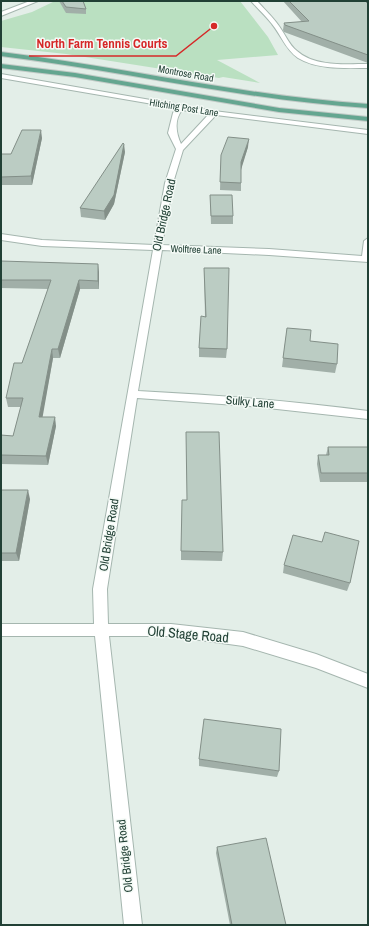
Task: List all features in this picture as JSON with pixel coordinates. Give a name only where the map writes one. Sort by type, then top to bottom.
[{"type":"main road","name":"Montrose Road","points":[[1,54],[80,64],[222,90],[278,98],[341,105],[368,106]]},
{"type":"main road","name":"Montrose Road","points":[[1,66],[75,75],[279,110],[368,119]]},
{"type":"street","points":[[1,14],[35,1]]},
{"type":"street","points":[[254,1],[280,31],[293,51],[303,58],[327,64],[368,66]]},
{"type":"street","name":"Hitching Post Lane","points":[[1,76],[181,107],[368,132]]},
{"type":"street","points":[[180,149],[172,133],[176,113],[181,107]]},
{"type":"street","name":"Old Bridge Road","points":[[133,925],[101,629],[100,589],[169,183],[180,149],[214,112]]},
{"type":"street","name":"Wolftree Lane","points":[[1,237],[42,243],[269,252],[367,259]]},
{"type":"street","points":[[367,259],[368,241]]},
{"type":"street","name":"Sulky Lane","points":[[132,394],[238,400],[293,405],[368,415]]},
{"type":"street","name":"Old Stage Road","points":[[1,630],[171,630],[243,639],[316,661],[368,681]]},
{"type":"green space","points":[[55,1],[240,1],[268,37],[278,55],[217,60],[260,83],[66,54],[1,47],[1,21],[32,12]]},
{"type":"building","points":[[62,1],[83,1],[86,9],[66,7]]},
{"type":"building","points":[[289,1],[365,1],[368,4],[368,55],[285,25],[284,23],[309,21]]},
{"type":"building","points":[[22,130],[41,130],[31,176],[1,177],[1,154],[11,154]]},
{"type":"building","points":[[228,137],[249,139],[241,162],[241,183],[220,182],[221,155]]},
{"type":"building","points":[[123,143],[114,195],[104,211],[80,208]]},
{"type":"building","points":[[210,195],[232,195],[233,216],[211,216]]},
{"type":"building","points":[[1,261],[98,264],[98,281],[79,280],[58,349],[52,349],[39,417],[55,417],[46,456],[1,455],[1,435],[13,436],[23,398],[6,398],[14,363],[22,363],[51,280],[1,280]]},
{"type":"building","points":[[204,268],[229,268],[227,349],[199,348],[201,316],[206,317]]},
{"type":"building","points":[[287,328],[311,330],[310,341],[338,344],[337,364],[283,358]]},
{"type":"building","points":[[186,432],[219,432],[223,552],[181,551],[182,500],[187,500]]},
{"type":"building","points":[[328,447],[368,447],[368,473],[321,473],[318,455],[329,455]]},
{"type":"building","points":[[1,490],[28,490],[16,553],[1,553]]},
{"type":"building","points":[[325,532],[359,541],[350,583],[284,565],[293,535],[322,542]]},
{"type":"building","points":[[204,719],[281,729],[279,771],[199,759]]},
{"type":"building","points":[[266,838],[286,925],[232,925],[217,847]]},
{"type":"place","name":"North Farm Tennis Courts","points":[[214,26]]}]
